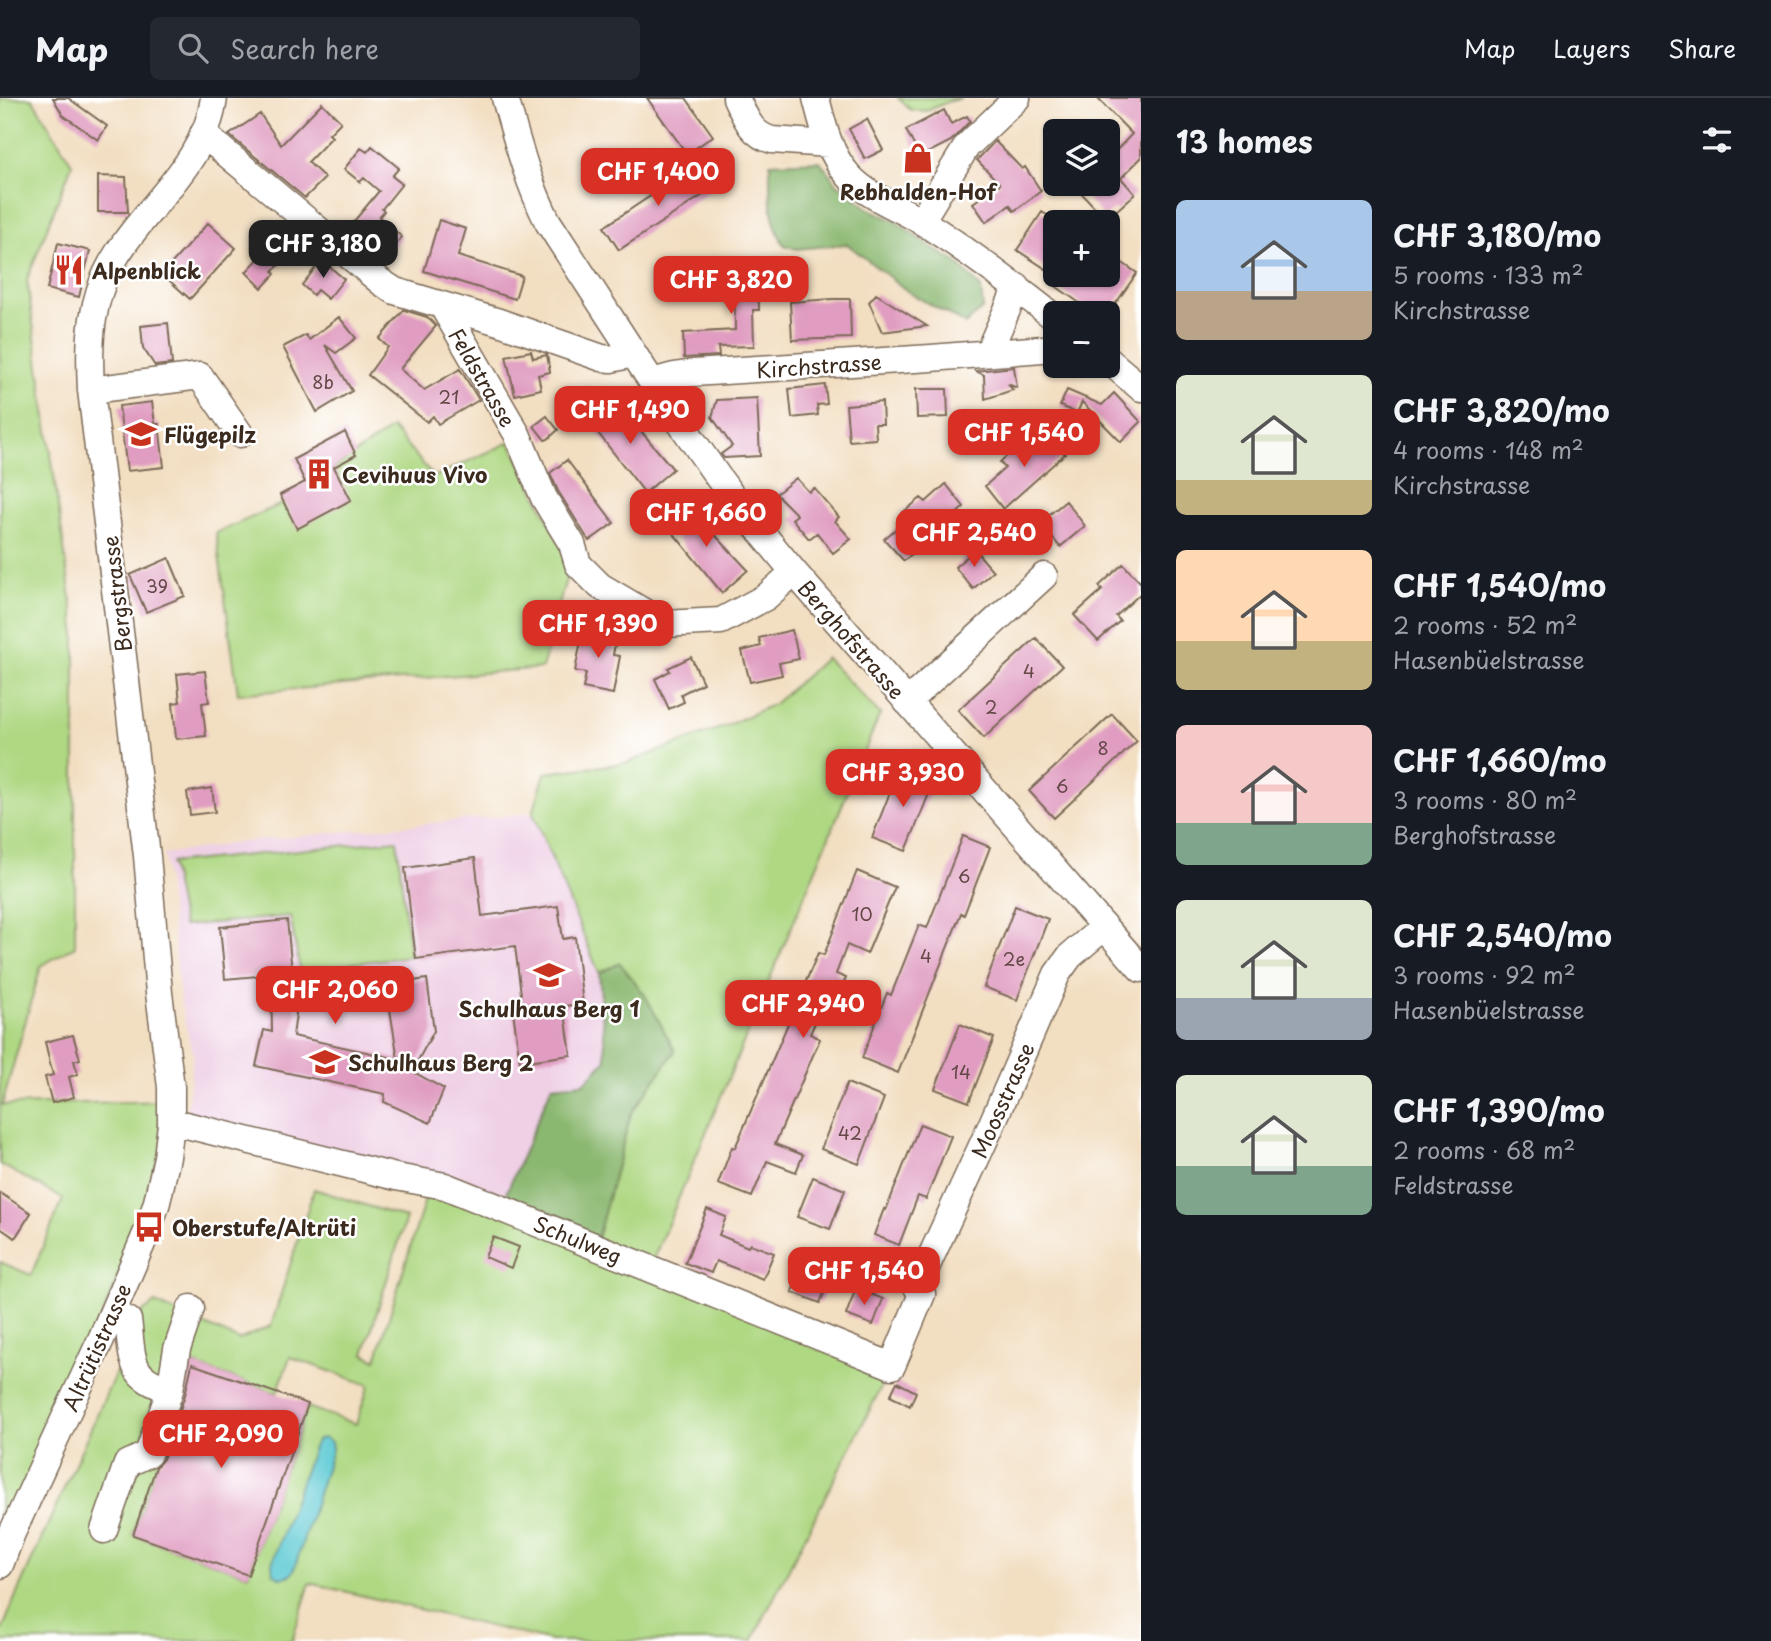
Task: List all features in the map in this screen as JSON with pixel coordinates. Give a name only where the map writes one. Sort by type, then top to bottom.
[{"type":"street","name":"Bergstrasse","points":[[171,1124],[170,1087],[147,856],[89,364],[92,317],[104,278],[125,244],[189,160],[203,134],[214,98]]},
{"type":"street","name":"Berghofstrasse","points":[[505,98],[527,173],[542,211],[633,354],[718,477],[794,572],[1141,969]]},
{"type":"street","points":[[736,98],[750,125],[765,138],[829,144]]},
{"type":"street","points":[[816,98],[829,144],[840,165],[858,185],[920,221],[1017,287],[1043,308]]},
{"type":"street","points":[[920,221],[967,146],[1017,98]]},
{"type":"street","points":[[203,134],[381,282],[396,291],[499,322],[603,358],[633,354]]},
{"type":"street","points":[[988,353],[1017,287]]},
{"type":"street","name":"Feldstrasse","points":[[442,305],[517,434],[544,498],[572,544],[578,564],[600,586],[664,624],[721,621],[766,597],[794,572]]},
{"type":"street","name":"Kirchstrasse","points":[[652,382],[693,373],[1043,349]]},
{"type":"street","points":[[1120,370],[1141,388]]},
{"type":"street","points":[[91,390],[200,376],[240,434]]},
{"type":"street","points":[[907,702],[1044,576]]},
{"type":"street","name":"Moosstrasse","points":[[917,1287],[1058,974],[1070,956],[1104,927]]},
{"type":"street","name":"Schulweg","points":[[171,1124],[186,1125],[445,1186],[892,1366],[922,1294],[917,1287]]},
{"type":"street","name":"Altrütistrasse","points":[[0,1565],[149,1227],[167,1157],[171,1124]]},
{"type":"street","points":[[104,1530],[127,1464],[148,1454],[170,1390],[177,1349],[191,1308]]},
{"type":"street","points":[[128,1321],[134,1361],[140,1374],[170,1390]]},
{"type":"shaded area","points":[[533,813],[599,973],[606,1060],[584,1083],[500,1208],[186,1125],[193,1054],[181,1005],[164,854],[251,841]]},
{"type":"green space","points":[[0,98],[32,98],[72,164],[27,280],[75,628],[75,946],[41,966],[2,1105],[171,1101],[167,1157],[0,1565],[0,1262],[31,1275],[63,1199],[0,1164]]},
{"type":"green space","points":[[898,98],[962,98],[927,111],[911,110]]},
{"type":"green space","points":[[820,161],[837,184],[868,208],[895,221],[956,262],[981,288],[983,308],[966,324],[911,294],[847,244],[797,249],[784,245],[773,215],[770,163]]},
{"type":"green space","points":[[392,428],[434,477],[510,442],[570,564],[542,668],[238,694],[216,533],[284,503]]},
{"type":"green space","points":[[826,658],[880,714],[650,1267],[892,1366],[752,1641],[551,1641],[310,1583],[292,1641],[0,1641],[15,1598],[143,1312],[155,1303],[239,1340],[271,1326],[314,1189],[406,1218],[364,1354],[376,1360],[430,1183],[595,1245],[631,1114],[675,1051],[620,964],[599,973],[533,813],[545,773],[627,763],[726,726],[774,704]],"holes":[[[290,1357],[369,1385],[356,1424],[307,1407],[248,1575],[133,1535],[192,1364],[277,1393]]]},
{"type":"green space","points":[[397,840],[410,956],[300,970],[290,916],[183,926],[171,863]]},
{"type":"green space","points":[[620,963],[645,995],[675,1051],[631,1114],[595,1246],[500,1208],[552,1086],[584,1083],[606,1060],[599,973]]},
{"type":"water","points":[[324,1438],[331,1442],[332,1450],[294,1570],[291,1575],[281,1578],[273,1573],[272,1563],[314,1445]]},
{"type":"building","points":[[53,98],[68,98],[107,126],[98,140],[63,115]]},
{"type":"building","points":[[647,98],[686,98],[713,136],[687,154]]},
{"type":"building","points":[[1097,98],[1141,98],[1141,158],[1121,178],[1135,194],[1117,210],[1097,210],[1084,196],[1120,196],[1120,146],[1132,134]]},
{"type":"building","points":[[322,103],[341,122],[329,134],[332,137],[308,162],[325,178],[305,198],[229,135],[260,114],[281,145]]},
{"type":"building","points":[[944,110],[951,124],[967,116],[970,121],[951,141],[920,157],[906,130]]},
{"type":"building","points":[[867,119],[883,150],[865,159],[849,129]]},
{"type":"building","points":[[995,141],[1022,169],[1025,167],[1041,191],[1014,211],[1010,205],[986,222],[973,203],[1000,184],[977,160]]},
{"type":"building","points":[[372,146],[399,168],[392,176],[402,184],[382,209],[384,211],[379,217],[402,237],[381,261],[345,232],[379,191],[364,178],[360,182],[344,169],[361,148],[367,152]]},
{"type":"building","points":[[697,165],[712,189],[619,250],[604,227]]},
{"type":"building","points":[[98,176],[126,177],[128,212],[98,212]]},
{"type":"building","points":[[1042,212],[1043,213],[1043,267],[1017,250]]},
{"type":"building","points":[[439,220],[466,229],[458,256],[522,276],[515,299],[424,271]]},
{"type":"building","points":[[208,223],[236,248],[190,299],[162,274]]},
{"type":"building","points":[[284,232],[298,246],[273,271],[275,274],[262,288],[246,272]]},
{"type":"building","name":"Alpenblick","points":[[58,243],[90,251],[79,297],[47,289]]},
{"type":"building","points":[[734,258],[758,258],[759,310],[753,310],[754,346],[718,347],[719,356],[684,358],[683,333],[735,330]]},
{"type":"building","points":[[322,260],[344,279],[328,299],[317,290],[313,295],[302,285]]},
{"type":"building","points":[[1120,261],[1137,273],[1117,301],[1077,301],[1057,287],[1120,287]]},
{"type":"building","points":[[876,294],[927,326],[882,332],[869,302]]},
{"type":"building","points":[[850,299],[851,338],[792,340],[790,302]]},
{"type":"building","points":[[404,310],[427,317],[436,326],[400,369],[424,390],[460,369],[479,400],[438,424],[433,416],[427,422],[368,375],[388,347],[379,339]]},
{"type":"building","points":[[339,317],[356,338],[336,353],[325,345],[352,391],[317,412],[283,347],[306,335],[309,340]]},
{"type":"building","points":[[168,323],[172,364],[155,366],[143,348],[141,326]]},
{"type":"building","points":[[531,351],[533,358],[547,355],[550,372],[538,375],[541,389],[515,395],[506,356]]},
{"type":"building","points":[[1014,367],[1017,388],[1008,384],[1013,390],[985,399],[984,375],[976,371]]},
{"type":"building","points":[[825,385],[827,404],[817,405],[818,415],[792,418],[789,389]]},
{"type":"building","points":[[916,389],[947,389],[948,417],[917,418]]},
{"type":"building","points":[[1067,390],[1102,405],[1114,393],[1141,422],[1121,442],[1082,402],[1077,413],[1060,406]]},
{"type":"building","points":[[757,398],[760,456],[724,458],[721,454],[732,446],[712,417],[717,400]]},
{"type":"building","points":[[614,399],[673,469],[645,493],[587,419]]},
{"type":"building","name":"Flügepilz","points":[[152,402],[155,424],[159,424],[164,467],[127,471],[119,406]]},
{"type":"building","points":[[882,402],[883,424],[875,424],[876,439],[849,441],[846,405]]},
{"type":"building","points":[[547,416],[558,430],[545,440],[534,426]]},
{"type":"building","name":"Cevihuus Vivo","points":[[345,432],[356,455],[334,467],[351,500],[297,529],[280,495],[305,482],[294,459]]},
{"type":"building","points":[[1047,432],[1065,454],[1003,509],[985,486],[1005,468],[1000,462],[1020,444],[1025,449]]},
{"type":"building","points":[[567,460],[614,523],[589,541],[550,473]]},
{"type":"building","points":[[796,478],[809,492],[814,488],[839,517],[835,521],[851,539],[833,553],[817,533],[809,539],[792,519],[797,515],[776,494]]},
{"type":"building","points":[[946,484],[964,507],[904,561],[884,539],[905,521],[901,514],[921,498],[926,502]]},
{"type":"building","points":[[1066,501],[1085,526],[1060,547],[1040,522]]},
{"type":"building","points":[[687,505],[748,570],[722,593],[665,523]]},
{"type":"building","points":[[975,550],[993,571],[973,589],[955,567]]},
{"type":"building","points":[[169,558],[185,596],[146,612],[130,575]]},
{"type":"building","points":[[1123,564],[1141,583],[1141,593],[1116,616],[1120,621],[1098,641],[1074,615],[1102,590],[1099,586]]},
{"type":"building","points":[[584,626],[617,632],[613,655],[620,656],[613,694],[583,688],[586,673],[575,671]]},
{"type":"building","points":[[792,630],[799,659],[779,663],[782,675],[750,682],[742,651],[761,646],[759,638]]},
{"type":"building","points":[[1036,638],[1062,666],[984,738],[958,710]]},
{"type":"building","points":[[691,657],[703,683],[681,694],[684,702],[669,709],[655,679],[670,671],[668,668]]},
{"type":"building","points":[[205,671],[209,702],[202,703],[206,736],[176,739],[173,703],[180,702],[177,674]]},
{"type":"building","points":[[1112,714],[1137,741],[1054,818],[1029,791]]},
{"type":"building","points":[[900,767],[934,781],[906,851],[872,838]]},
{"type":"building","points":[[212,788],[215,812],[190,815],[187,792]]},
{"type":"building","points":[[963,836],[990,847],[898,1073],[862,1058],[887,993],[891,995],[919,925],[927,928]]},
{"type":"building","name":"Schulhaus Berg 1","points":[[475,858],[482,916],[558,906],[563,939],[575,937],[583,1004],[564,1006],[571,1055],[520,1062],[513,1011],[523,1010],[515,946],[416,959],[405,868]]},
{"type":"building","points":[[857,871],[895,887],[867,954],[847,945],[836,974],[846,978],[831,1013],[821,1009],[810,1034],[820,1039],[775,1144],[803,1155],[796,1172],[767,1161],[752,1197],[718,1184],[818,953],[824,955]]},
{"type":"building","points":[[1015,906],[1048,919],[1017,1000],[984,987]]},
{"type":"building","points":[[287,920],[296,1014],[293,1036],[398,1059],[386,985],[427,979],[434,1031],[412,1071],[444,1089],[430,1123],[384,1102],[385,1094],[256,1066],[264,1030],[272,1032],[271,975],[225,979],[220,927]]},
{"type":"building","points":[[960,1024],[994,1038],[969,1102],[935,1089]]},
{"type":"building","points":[[73,1035],[80,1059],[74,1061],[78,1074],[69,1077],[74,1097],[52,1103],[45,1077],[53,1075],[45,1042]]},
{"type":"building","points":[[847,1083],[884,1098],[859,1164],[821,1149]]},
{"type":"building","points":[[920,1124],[951,1136],[926,1199],[918,1196],[899,1245],[874,1235]]},
{"type":"building","points":[[813,1177],[845,1190],[830,1229],[797,1217]]},
{"type":"building","points":[[0,1193],[31,1213],[15,1238],[0,1228]]},
{"type":"building","points":[[707,1209],[726,1217],[719,1235],[748,1247],[750,1244],[774,1253],[763,1279],[716,1261],[711,1273],[685,1263]]},
{"type":"building","points":[[493,1237],[519,1247],[511,1268],[485,1257]]},
{"type":"building","points":[[802,1265],[831,1276],[820,1303],[792,1292]]},
{"type":"building","points":[[856,1288],[883,1299],[873,1325],[846,1315]]},
{"type":"building","points":[[192,1364],[308,1404],[248,1575],[133,1535],[156,1467],[163,1459],[185,1395]]},
{"type":"building","points":[[897,1382],[916,1392],[910,1406],[890,1396]]},
{"type":"place","name":"Rebhalden-Hof","points":[[918,158]]},
{"type":"place","name":"Alpenblick","points":[[69,270]]},
{"type":"place","name":"Flügepilz","points":[[141,434]]},
{"type":"place","name":"Cevihuus Vivo","points":[[319,474]]},
{"type":"place","name":"Schulhaus Berg 1","points":[[549,975]]},
{"type":"place","name":"Schulhaus Berg 2","points":[[325,1062]]},
{"type":"place","name":"Oberstufe/Altrüti","points":[[149,1227]]}]
